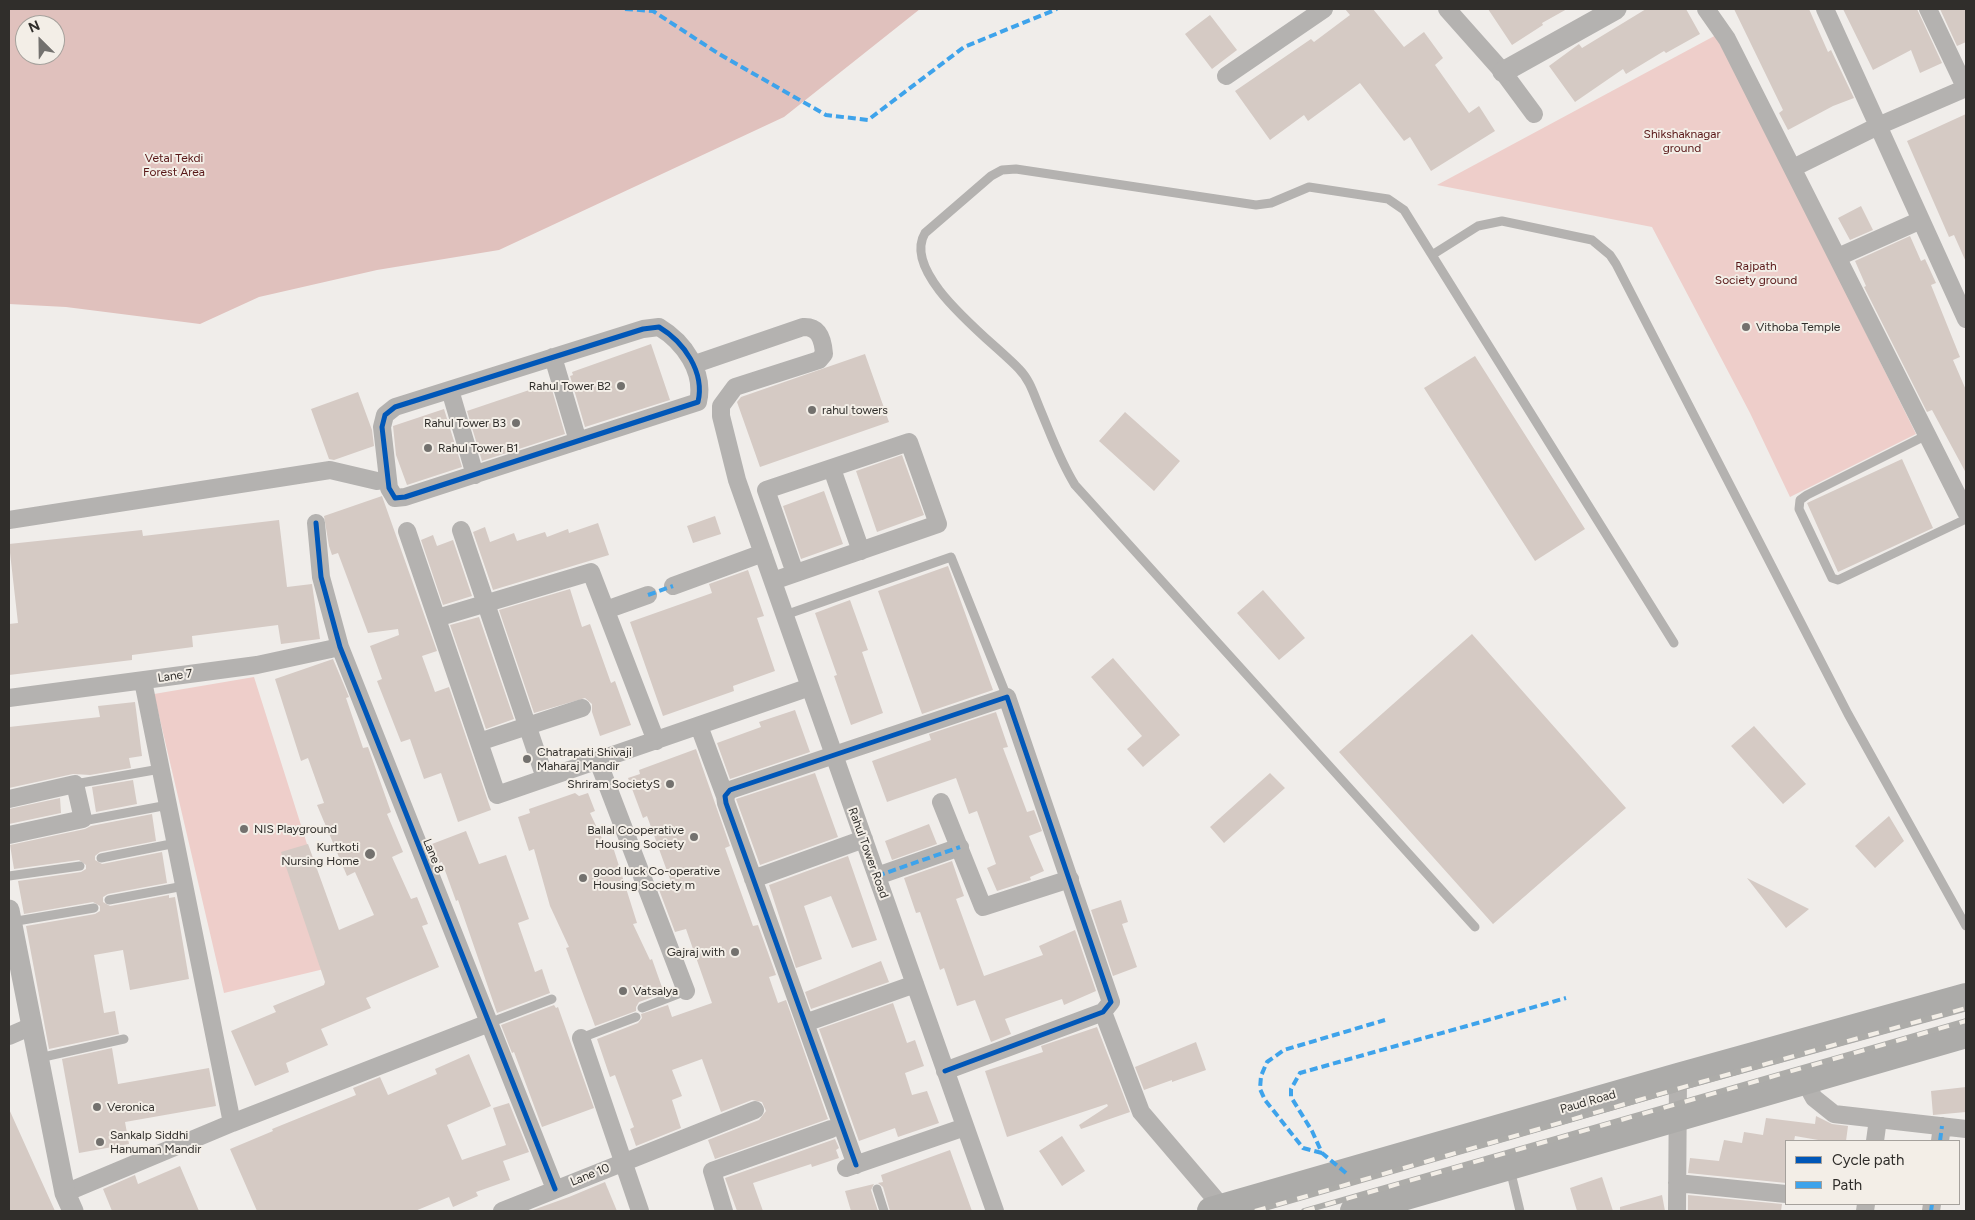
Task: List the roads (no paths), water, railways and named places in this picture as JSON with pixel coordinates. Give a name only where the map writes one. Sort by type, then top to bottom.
[{"type":"main road","name":"Paud Road","points":[[1217,1210],[1678,1077],[1966,997]]},
{"type":"main road","points":[[1354,1211],[1383,1207],[1509,1166],[1966,1034]]},
{"type":"street","points":[[1226,76],[1324,9]]},
{"type":"street","points":[[1447,9],[1503,72],[1534,114]]},
{"type":"street","points":[[1503,72],[1616,9]]},
{"type":"street","points":[[1706,9],[1727,39],[1966,512]]},
{"type":"street","points":[[1825,9],[1966,318]]},
{"type":"street","points":[[1793,168],[1878,126],[1966,89],[1928,9]]},
{"type":"street","points":[[1838,257],[1921,220]]},
{"type":"street","name":"Rahul Tower Road","points":[[695,364],[803,327],[811,326],[817,330],[824,348],[824,354],[819,360],[735,387],[721,406],[721,416],[742,494],[995,1211]]},
{"type":"street","points":[[659,327],[671,334],[695,364],[700,393],[698,402],[475,475],[405,497],[395,498],[389,488],[382,427],[385,415],[395,407],[553,357],[643,329],[659,327]]},
{"type":"street","points":[[553,357],[578,442]]},
{"type":"street","points":[[450,390],[475,475]]},
{"type":"street","points":[[773,581],[938,524],[909,442],[766,490],[795,573]]},
{"type":"street","points":[[832,469],[861,551]]},
{"type":"street","points":[[9,520],[330,470],[377,481]]},
{"type":"street","name":"Lane 8","points":[[316,523],[321,577],[340,647],[556,1189]]},
{"type":"street","points":[[461,530],[545,778]]},
{"type":"street","points":[[407,531],[497,795],[810,687]]},
{"type":"street","points":[[673,586],[763,553]]},
{"type":"street","points":[[437,618],[591,572],[656,741]]},
{"type":"street","points":[[606,610],[648,595]]},
{"type":"street","name":"Lane 7","points":[[9,698],[257,665],[340,647]]},
{"type":"street","points":[[143,681],[232,1123]]},
{"type":"street","points":[[725,796],[730,790],[834,757],[1007,697],[1111,998],[1110,1006],[1103,1012],[945,1071]]},
{"type":"street","points":[[479,742],[582,708]]},
{"type":"street","points":[[699,726],[805,1023],[851,1167],[964,1127]]},
{"type":"street","points":[[598,761],[686,992]]},
{"type":"street","points":[[9,799],[75,784],[83,819],[9,835]]},
{"type":"street","points":[[941,802],[983,906],[1070,879]]},
{"type":"street","points":[[753,879],[864,839]]},
{"type":"street","points":[[877,876],[960,847]]},
{"type":"street","points":[[10,916],[69,1202],[232,1123],[489,1023]]},
{"type":"street","points":[[805,1023],[915,984]]},
{"type":"street","points":[[1103,1012],[1141,1112],[1217,1210]]},
{"type":"street","points":[[9,1036],[32,1026]]},
{"type":"street","points":[[580,1038],[640,1211]]},
{"type":"street","points":[[1677,1211],[1678,1077]]},
{"type":"street","points":[[1804,1080],[1814,1098],[1834,1114],[1878,1119],[1941,1134],[1966,1129]]},
{"type":"street","name":"Lane 10","points":[[502,1211],[755,1110]]},
{"type":"street","points":[[1875,1140],[1878,1119]]},
{"type":"street","points":[[724,1211],[712,1170],[831,1129]]},
{"type":"street","points":[[1677,1184],[1785,1194]]},
{"type":"lane","points":[[1475,927],[1075,485],[1063,464],[1026,378],[936,288],[928,275],[920,245],[925,233],[991,176],[1009,169],[1256,205],[1271,203],[1309,187],[1388,199],[1404,210],[1674,643]]},
{"type":"lane","points":[[1432,255],[1478,226],[1502,221],[1582,236],[1592,240],[1610,255],[1848,714],[1966,926]]},
{"type":"lane","points":[[1928,435],[1807,494],[1800,500],[1799,509],[1832,578],[1838,580],[1966,519]]},
{"type":"lane","points":[[785,615],[951,557],[1007,697]]},
{"type":"lane","points":[[75,784],[160,769]]},
{"type":"lane","points":[[88,820],[168,805]]},
{"type":"lane","points":[[101,858],[176,843]]},
{"type":"lane","points":[[9,876],[80,866]]},
{"type":"lane","points":[[109,900],[184,886]]},
{"type":"lane","points":[[10,916],[94,908]]},
{"type":"lane","points":[[642,1008],[686,992]]},
{"type":"lane","points":[[489,1023],[552,999]]},
{"type":"lane","points":[[580,1038],[636,1017]]},
{"type":"lane","points":[[39,1058],[124,1039]]},
{"type":"lane","points":[[1509,1166],[1520,1211]]},
{"type":"lane","points":[[877,1189],[884,1211]]},
{"type":"railway","points":[[1255,1211],[1701,1082],[1966,1008]]},
{"type":"railway","points":[[1304,1211],[1966,1021]]},
{"type":"place","name":"Vithoba Temple","points":[[1746,327]]},
{"type":"place","name":"Rahul Tower B2","points":[[621,386]]},
{"type":"place","name":"rahul towers","points":[[812,410]]},
{"type":"place","name":"Rahul Tower B3","points":[[516,423]]},
{"type":"place","name":"Rahul Tower B1","points":[[428,448]]},
{"type":"place","name":"Chatrapati Shivaji Maharaj Mandir","points":[[527,759]]},
{"type":"place","name":"Shriram SocietyS","points":[[670,784]]},
{"type":"place","name":"NIS Playground","points":[[244,829]]},
{"type":"place","name":"Ballal Cooperative Housing Society","points":[[694,837]]},
{"type":"place","name":"Kurtkoti Nursing Home","points":[[370,854]]},
{"type":"place","name":"good luck Co-operative Housing Society m","points":[[583,878]]},
{"type":"place","name":"Gajraj with","points":[[735,952]]},
{"type":"place","name":"Vatsalya","points":[[623,991]]},
{"type":"place","name":"Veronica","points":[[97,1107]]},
{"type":"place","name":"Sankalp Siddhi Hanuman Mandir","points":[[100,1142]]},
{"type":"park label","name":"Shikshaknagar ground","points":[[1682,141]]},
{"type":"park label","name":"Vetal Tekdi Forest Area","points":[[174,165]]},
{"type":"park label","name":"Rajpath Society ground","points":[[1756,273]]}]
